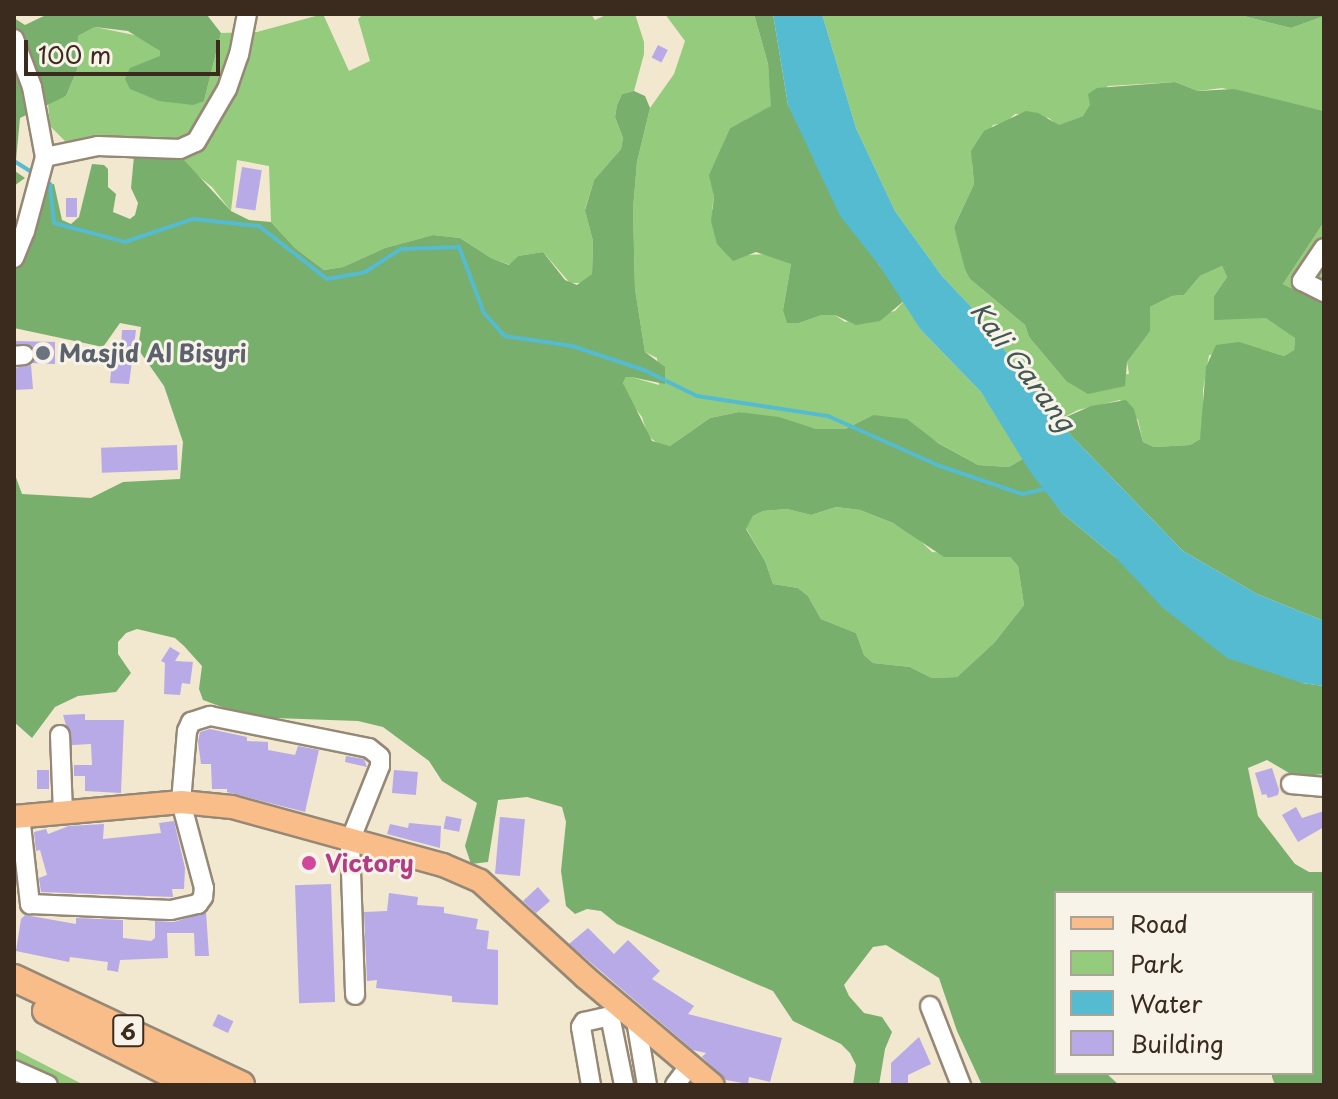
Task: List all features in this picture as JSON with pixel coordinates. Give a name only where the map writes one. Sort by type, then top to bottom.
[{"type":"highway","name":"6","points":[[14,978],[241,1085]]},
{"type":"highway","name":"6","points":[[14,998],[193,1085]]},
{"type":"main road","points":[[17,816],[181,802],[232,807],[443,865],[480,881],[614,1010],[636,1020],[713,1085]]},
{"type":"street","points":[[44,163],[98,146],[180,149],[196,142],[227,89],[239,55],[247,14]]},
{"type":"street","points":[[14,39],[32,87],[44,163],[14,258]]},
{"type":"street","points":[[1323,250],[1302,281],[1324,292]]},
{"type":"street","points":[[17,816],[30,904],[171,910],[198,904],[204,888],[181,802],[187,731],[199,717],[369,748],[380,757],[380,766],[350,841],[355,995]]},
{"type":"street","points":[[60,735],[63,812]]},
{"type":"street","points":[[1291,784],[1324,787]]},
{"type":"street","points":[[930,1006],[961,1085]]},
{"type":"street","points":[[591,1085],[581,1027],[584,1022],[614,1010],[624,1085]]},
{"type":"street","points":[[636,1020],[647,1085]]},
{"type":"street","points":[[675,1085],[690,1065]]},
{"type":"street","points":[[14,1070],[48,1085]]},
{"type":"green space","points":[[48,14],[207,15],[221,33],[204,101],[193,105],[159,101],[130,89],[125,79],[130,68],[160,56],[160,51],[128,31],[95,27],[78,36],[77,70],[66,96],[20,118],[15,171],[25,178],[14,186],[14,18],[25,25]]},
{"type":"green space","points":[[323,14],[349,71],[370,61],[358,19],[363,14],[591,14],[595,20],[608,14],[635,14],[644,42],[644,54],[634,91],[622,94],[617,105],[615,117],[623,138],[621,149],[594,180],[585,209],[593,241],[592,274],[583,283],[570,283],[543,252],[518,256],[510,265],[491,258],[460,238],[433,235],[385,248],[343,267],[324,270],[295,248],[271,222],[269,166],[237,160],[231,211],[212,187],[172,155],[134,139],[112,137],[65,141],[50,126],[48,103],[66,96],[77,70],[78,36],[95,27],[139,36],[160,51],[160,56],[204,101],[221,33],[257,32]]},
{"type":"green space","points":[[665,14],[754,14],[768,64],[772,106],[730,128],[710,174],[714,197],[712,209],[744,255],[768,254],[791,264],[783,310],[799,323],[822,315],[835,315],[845,322],[895,311],[905,300],[921,330],[981,392],[1024,458],[1009,467],[978,465],[933,440],[873,415],[845,429],[816,429],[739,412],[710,418],[670,446],[657,443],[648,436],[642,417],[631,403],[623,383],[626,377],[631,377],[659,385],[657,358],[645,352],[635,289],[633,209],[637,162],[650,108],[674,74],[685,41]]},
{"type":"green space","points":[[754,14],[773,14],[788,105],[879,265],[905,300],[880,321],[856,325],[835,315],[822,315],[799,323],[787,323],[783,310],[791,264],[756,252],[733,261],[717,244],[711,221],[714,197],[709,175],[730,128],[771,106],[768,64]]},
{"type":"green space","points":[[822,14],[1236,14],[1291,28],[1324,16],[1324,111],[1222,88],[1198,91],[1175,82],[1108,86],[1083,116],[1058,126],[1049,118],[1015,114],[1005,123],[993,125],[972,163],[974,184],[954,227],[970,279],[1025,325],[1029,337],[1066,381],[1129,374],[1127,362],[1149,331],[1150,307],[1172,296],[1184,295],[1200,276],[1222,266],[1227,277],[1214,296],[1253,318],[1266,318],[1277,323],[1295,338],[1294,350],[1284,356],[1261,349],[1209,355],[1203,390],[1203,427],[1200,439],[1190,445],[1154,447],[1143,442],[1138,420],[1120,400],[1078,410],[1057,421],[977,313],[942,276],[895,211],[856,128]]},
{"type":"green space","points":[[1236,14],[1324,14],[1324,16],[1291,28]]},
{"type":"green space","points":[[1175,82],[1198,91],[1234,89],[1324,111],[1324,222],[1283,284],[1324,304],[1324,621],[1257,594],[1183,551],[1057,421],[1091,406],[1126,400],[1134,409],[1143,442],[1154,447],[1190,445],[1200,439],[1206,367],[1216,345],[1239,342],[1284,356],[1294,350],[1295,338],[1266,318],[1214,320],[1214,296],[1227,277],[1222,266],[1200,276],[1184,295],[1172,296],[1150,307],[1150,331],[1127,362],[1125,386],[1088,394],[1066,381],[1029,337],[1025,325],[970,279],[965,269],[954,227],[974,184],[971,151],[984,131],[1026,111],[1038,113],[1059,125],[1083,116],[1090,105],[1088,94],[1097,88]]},
{"type":"green space","points":[[634,91],[645,96],[650,108],[637,162],[633,209],[635,289],[645,352],[665,367],[665,384],[631,377],[626,377],[623,383],[652,441],[670,446],[710,418],[739,412],[779,417],[816,429],[845,429],[873,415],[907,419],[938,443],[978,465],[1009,467],[1024,458],[1062,513],[1115,557],[1302,683],[1324,686],[1324,774],[1296,777],[1267,760],[1248,768],[1258,816],[1295,864],[1309,872],[1324,872],[1324,1085],[1275,1085],[1272,1077],[1314,1075],[1314,891],[1054,891],[1054,1075],[1108,1075],[1119,1085],[982,1085],[957,1031],[939,978],[886,945],[873,947],[844,985],[864,1013],[882,1017],[892,1032],[885,1049],[879,1085],[853,1085],[856,1065],[850,1053],[841,1044],[793,1021],[773,991],[617,924],[601,911],[587,909],[575,914],[566,906],[561,871],[566,822],[562,807],[527,797],[498,800],[488,862],[471,864],[465,846],[477,803],[442,781],[429,761],[383,727],[358,721],[249,717],[203,700],[199,689],[202,666],[184,646],[175,638],[137,629],[126,633],[118,642],[118,654],[131,673],[116,692],[78,696],[55,707],[32,738],[14,722],[14,472],[22,494],[91,498],[123,482],[180,479],[183,442],[164,386],[138,349],[141,327],[120,323],[103,347],[14,328],[14,222],[37,217],[42,186],[54,184],[62,220],[71,224],[79,217],[92,164],[104,165],[108,169],[108,187],[116,194],[113,212],[130,219],[135,215],[138,203],[131,188],[134,156],[172,155],[183,159],[231,211],[249,220],[271,222],[295,248],[324,270],[343,267],[385,248],[433,235],[460,238],[491,258],[509,265],[518,256],[543,252],[565,280],[577,285],[592,274],[593,241],[585,210],[594,180],[621,149],[623,138],[615,117],[622,94]],"holes":[[[836,507],[860,510],[893,523],[944,557],[1010,557],[1018,566],[1024,605],[994,643],[957,677],[932,678],[910,667],[873,663],[864,655],[856,633],[821,619],[808,596],[798,588],[773,584],[765,561],[746,529],[753,516],[763,511],[787,509],[811,515]]]},
{"type":"green space","points":[[1324,222],[1324,304],[1283,284]]},
{"type":"green space","points":[[836,507],[860,510],[893,523],[913,534],[932,552],[1010,557],[1018,566],[1024,605],[994,643],[957,677],[932,678],[910,667],[873,663],[864,655],[856,633],[821,619],[808,596],[798,588],[773,584],[765,561],[746,528],[753,516],[763,511],[787,509],[811,515]]},
{"type":"green space","points":[[14,1049],[84,1085],[14,1085]]},
{"type":"water","points":[[773,14],[822,14],[856,128],[895,211],[942,276],[977,313],[1057,421],[1183,551],[1257,594],[1324,621],[1324,686],[1302,683],[1227,658],[1163,608],[1115,557],[1062,513],[1031,473],[981,392],[921,330],[879,265],[840,216],[788,105]]},
{"type":"building","points":[[658,45],[668,50],[661,62],[652,57]]},
{"type":"building","points":[[242,167],[262,170],[255,211],[236,207]]},
{"type":"building","points":[[66,198],[77,198],[77,217],[66,217]]},
{"type":"building","points":[[122,330],[136,330],[129,384],[110,383],[113,349],[121,349]]},
{"type":"building","name":"Masjid Al Bisyri","points":[[14,341],[55,342],[55,364],[32,363],[36,355],[33,347],[14,344]]},
{"type":"building","points":[[31,365],[33,389],[14,390],[14,368]]},
{"type":"building","points":[[177,445],[178,470],[102,473],[101,448]]},
{"type":"building","points":[[170,647],[180,653],[175,661],[193,662],[190,684],[182,683],[180,695],[164,694],[165,663],[161,661]]},
{"type":"building","points":[[85,714],[85,720],[124,720],[121,793],[85,791],[85,776],[74,776],[74,765],[92,765],[91,744],[72,745],[63,715]]},
{"type":"building","points":[[210,729],[247,737],[247,741],[268,742],[268,750],[295,755],[298,746],[319,750],[305,812],[227,792],[227,789],[212,789],[211,764],[201,764],[198,742],[200,732]]},
{"type":"building","points":[[346,756],[364,759],[367,767],[345,762]]},
{"type":"building","points":[[1272,768],[1279,790],[1278,795],[1268,798],[1266,794],[1262,795],[1255,773]]},
{"type":"building","points":[[37,770],[49,770],[49,789],[37,789]]},
{"type":"building","points":[[394,770],[418,772],[416,795],[392,793]]},
{"type":"building","points":[[1296,807],[1302,818],[1324,811],[1324,827],[1298,842],[1282,815]]},
{"type":"building","points":[[446,816],[462,819],[459,832],[444,829]]},
{"type":"building","points":[[500,817],[525,819],[520,876],[495,874]]},
{"type":"building","points":[[174,821],[185,868],[184,889],[172,889],[173,897],[41,892],[39,878],[47,875],[40,850],[36,851],[34,832],[46,829],[48,834],[69,826],[104,824],[103,839],[161,833],[159,823]]},
{"type":"building","points":[[409,823],[441,826],[440,848],[387,834],[390,824],[408,828]]},
{"type":"building","points":[[331,884],[335,1002],[299,1003],[295,885]]},
{"type":"building","points":[[538,887],[550,901],[536,913],[523,901]]},
{"type":"building","points":[[389,893],[418,897],[417,905],[444,907],[444,913],[478,919],[476,929],[489,931],[487,949],[498,950],[498,1005],[452,1002],[452,996],[376,988],[377,980],[367,981],[364,912],[387,911]]},
{"type":"building","points":[[206,912],[209,956],[195,956],[194,933],[167,933],[168,958],[120,960],[118,972],[107,970],[108,962],[70,957],[69,962],[16,951],[21,919],[25,915],[76,924],[76,918],[123,920],[123,938],[151,941],[155,938],[155,921],[174,922]]},
{"type":"building","points":[[588,928],[614,954],[628,940],[660,971],[652,979],[694,1006],[688,1014],[782,1038],[770,1082],[749,1077],[748,1084],[726,1080],[702,1057],[706,1053],[693,1050],[569,944]]},
{"type":"building","points":[[218,1014],[233,1021],[228,1033],[213,1026]]},
{"type":"building","points":[[919,1037],[931,1064],[908,1075],[908,1085],[891,1085],[891,1063]]},
{"type":"waterway","points":[[14,161],[36,175]]},
{"type":"waterway","points":[[43,179],[50,184],[54,223],[125,242],[193,219],[259,226],[327,279],[365,272],[401,249],[459,247],[484,313],[505,336],[572,346],[644,370],[697,396],[828,416],[940,466],[1022,494],[1046,489]]},
{"type":"place","name":"Masjid Al Bisyri","points":[[43,353]]},
{"type":"place","name":"Victory","points":[[309,863]]},
{"type":"water label","name":"Kali Garang","points":[[1023,366]]}]
